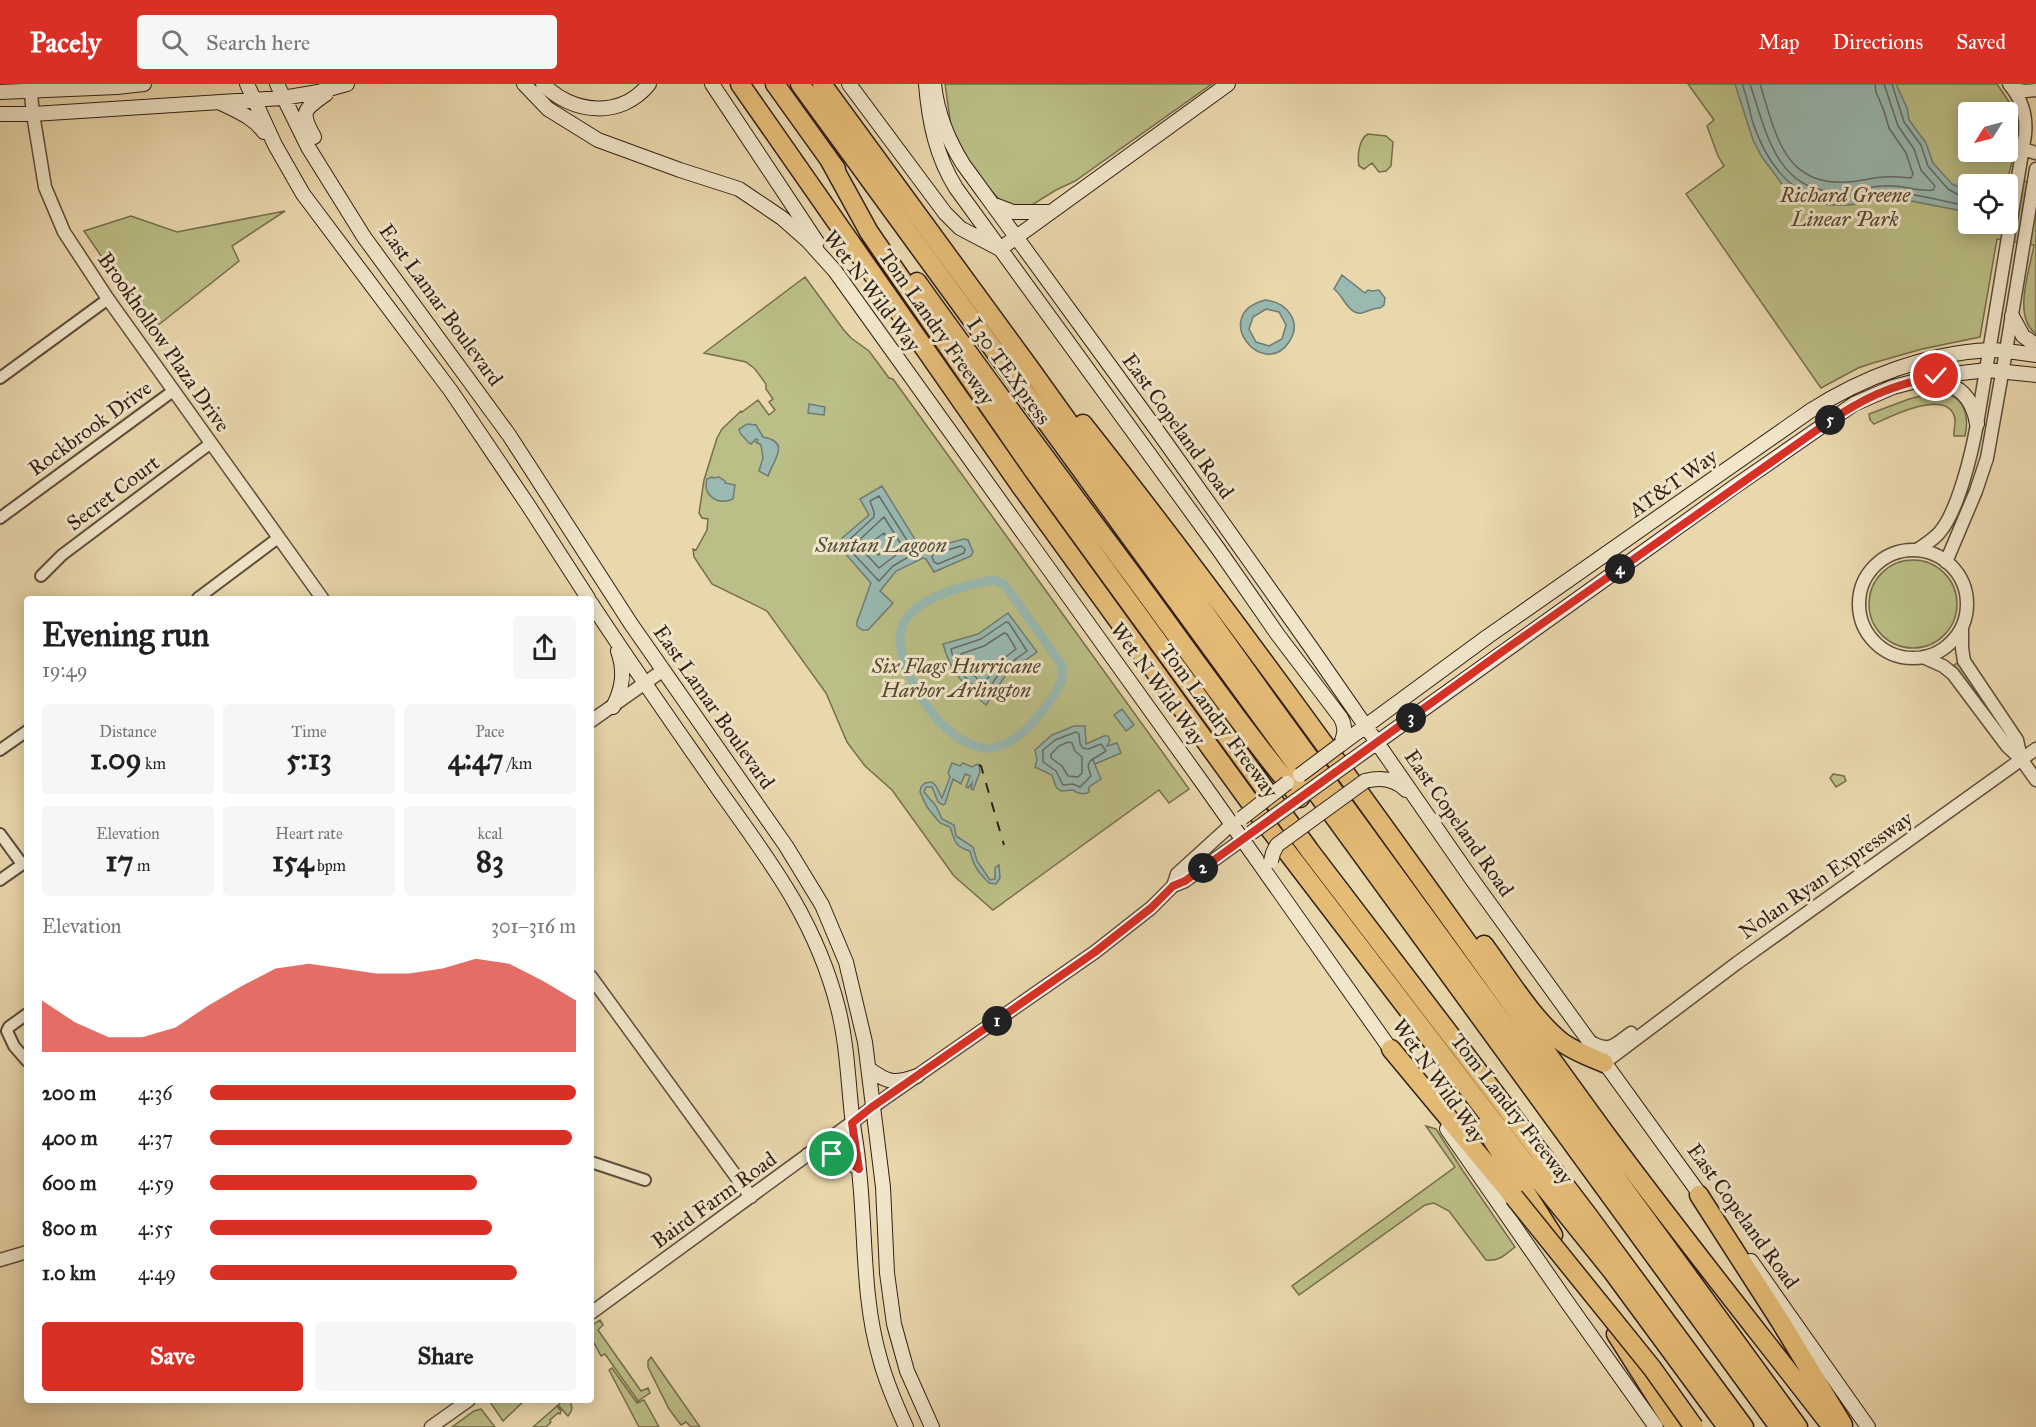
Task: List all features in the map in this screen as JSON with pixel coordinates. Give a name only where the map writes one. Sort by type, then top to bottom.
[{"type":"highway","name":"Tom Landry Freeway","points":[[740,84],[1080,570],[1262,819],[1526,1164],[1611,1271],[1727,1427]]},
{"type":"highway","name":"I 30 TEXpress","points":[[775,84],[1015,419],[1213,680]]},
{"type":"highway","name":"I 30 TEXpress","points":[[792,84],[1000,371],[1213,680]]},
{"type":"highway","points":[[800,84],[1779,1427]]},
{"type":"highway","name":"Tom Landry Freeway","points":[[822,84],[1029,367],[1282,722],[1798,1427]]},
{"type":"highway","points":[[830,160],[869,232],[1031,467],[1310,851],[1587,1214],[1744,1427]]},
{"type":"highway","points":[[1029,367],[1058,392],[1154,512],[1402,849],[1607,1135],[1832,1427]]},
{"type":"highway","points":[[1213,680],[1237,704],[1300,786]]},
{"type":"highway","points":[[1402,849],[1447,898],[1540,1023],[1562,1042],[1604,1063]]},
{"type":"highway","points":[[1391,1049],[1652,1368],[1694,1427]]},
{"type":"highway","points":[[1465,1084],[1483,1125],[1675,1427]]},
{"type":"highway","points":[[1699,1195],[1844,1427]]},
{"type":"highway","points":[[1611,1271],[1640,1323],[1714,1427]]},
{"type":"main road","points":[[0,92],[30,87],[117,87],[144,84]]},
{"type":"main road","name":"East Lamar Boulevard","points":[[247,84],[275,145],[314,210],[343,245],[482,435],[587,596]]},
{"type":"main road","name":"East Lamar Boulevard","points":[[277,84],[308,147],[364,237],[509,435],[662,671],[806,876],[822,905],[846,962],[863,1027],[883,1187],[887,1273],[894,1324],[901,1355],[932,1427]]},
{"type":"main road","name":"Wet N Wild Way","points":[[524,84],[548,109],[598,140],[739,189],[782,218],[808,241],[835,271],[1237,821],[1285,900],[1656,1427]]},
{"type":"main road","points":[[543,84],[567,102],[577,106],[606,109],[637,96],[649,84]]},
{"type":"main road","points":[[712,84],[835,271]]},
{"type":"main road","points":[[849,84],[945,213],[960,228],[1000,249],[1228,84]]},
{"type":"main road","name":"East Copeland Road","points":[[926,84],[933,134],[946,169],[962,197],[1341,718],[1344,736],[1340,745]]},
{"type":"main road","name":"East Copeland Road","points":[[934,84],[945,126],[957,155],[1278,601],[1587,1040],[1699,1195],[1762,1276],[1868,1427]]},
{"type":"main road","points":[[0,114],[33,114],[283,98],[304,96],[341,86]]},
{"type":"main road","points":[[332,186],[329,166],[304,117],[310,105],[341,86]]},
{"type":"main road","points":[[219,102],[258,123],[275,145]]},
{"type":"main road","points":[[992,204],[1013,212],[1050,212]]},
{"type":"main road","points":[[2012,316],[2023,336],[2036,345]]},
{"type":"main road","name":"AT&T Way","points":[[1300,786],[1340,745],[1364,726],[1487,637],[1834,396],[1866,380],[1910,364],[1939,357],[1991,350],[2036,355]]},
{"type":"main road","name":"AT&T Way","points":[[1300,786],[1351,761],[1854,404],[1873,394],[1908,382],[1958,373],[2003,370],[2036,375]]},
{"type":"main road","points":[[1908,382],[1940,382],[1957,387],[1969,399],[1976,414],[1977,424]]},
{"type":"main road","points":[[1263,612],[1278,601]]},
{"type":"main road","name":"East Lamar Boulevard","points":[[594,608],[788,887],[815,939],[836,1000],[845,1043],[852,1123],[859,1169],[868,1293],[880,1359],[906,1427]]},
{"type":"main road","points":[[610,632],[622,663],[623,678],[613,707]]},
{"type":"main road","points":[[1285,900],[1274,875],[1271,861],[1277,845],[1365,781],[1378,778],[1392,780],[1417,800]]},
{"type":"main road","points":[[1237,821],[1300,786]]},
{"type":"main road","points":[[1247,836],[1300,786]]},
{"type":"main road","points":[[788,887],[806,876]]},
{"type":"main road","points":[[868,1069],[884,1080],[893,1082],[917,1076]]},
{"type":"main road","points":[[808,1155],[822,1153],[840,1155],[859,1169]]},
{"type":"main road","points":[[880,1359],[901,1355]]},
{"type":"street","name":"Brookhollow Plaza Drive","points":[[30,87],[47,196],[64,232],[108,299],[321,596]]},
{"type":"street","points":[[2011,87],[2025,91],[2036,90]]},
{"type":"street","points":[[1917,550],[1934,539],[1944,527],[1968,467],[1977,424],[2023,149],[2025,115],[2011,87]]},
{"type":"street","points":[[2023,149],[2036,153]]},
{"type":"street","points":[[1946,562],[1982,474],[2003,370],[2035,175]]},
{"type":"street","points":[[0,378],[108,299]]},
{"type":"street","name":"Rockbrook Drive","points":[[0,518],[173,391]]},
{"type":"street","name":"Secret Court","points":[[41,576],[62,555],[211,443]]},
{"type":"street","points":[[201,596],[279,538]]},
{"type":"street","points":[[1962,625],[1947,645],[1931,655],[1904,657],[1887,651],[1872,639],[1863,623],[1859,605],[1861,588],[1875,566],[1895,553],[1917,550],[1932,554],[1946,562],[1958,574],[1965,590],[1966,608],[1962,625],[1964,661],[2017,740],[2021,759]]},
{"type":"street","points":[[1923,657],[1943,666],[1953,674],[2007,746],[2021,759],[2036,780]]},
{"type":"street","points":[[594,719],[662,671]]},
{"type":"street","points":[[0,750],[24,732]]},
{"type":"street","name":"Nolan Ryan Expressway","points":[[1604,1063],[1654,1024],[2036,749]]},
{"type":"street","points":[[1173,886],[1177,874],[1237,821]]},
{"type":"street","points":[[0,834],[24,862]]},
{"type":"street","points":[[1173,886],[1185,881],[1247,836]]},
{"type":"street","points":[[0,880],[24,864]]},
{"type":"street","name":"Baird Farm Road","points":[[594,1311],[872,1107],[1095,952],[1151,908],[1173,886]]},
{"type":"street","points":[[594,981],[751,1197]]},
{"type":"street","points":[[24,1016],[9,1027],[8,1035],[24,1058]]},
{"type":"street","name":"Nolan Ryan Expressway","points":[[1587,1040],[1602,1048],[1611,1048],[1640,1027],[1654,1024]]},
{"type":"street","points":[[594,1163],[645,1180]]},
{"type":"street","points":[[0,1260],[24,1253]]},
{"type":"street","points":[[439,1425],[465,1403]]},
{"type":"green space","points":[[945,84],[1212,84],[1075,181],[1027,208],[1004,204],[976,175],[951,126]]},
{"type":"green space","name":"Richard Greene Linear Park","points":[[1688,84],[1997,84],[2008,102],[1958,102],[1958,162],[2012,162],[2009,174],[1958,174],[1958,234],[2018,234],[2018,180],[2036,184],[2036,334],[2029,326],[2024,305],[2024,292],[2034,245],[1997,239],[1980,337],[1922,349],[1873,363],[1858,368],[1821,388],[1686,194],[1724,166],[1707,126],[1714,120]]},
{"type":"green space","points":[[1368,134],[1386,136],[1393,142],[1391,166],[1386,171],[1379,172],[1372,163],[1364,169],[1359,166],[1359,148]]},
{"type":"green space","points":[[285,211],[232,246],[239,261],[152,330],[84,231],[131,216],[177,232]]},
{"type":"green space","name":"Six Flags Hurricane Harbor Arlington","points":[[805,277],[843,329],[869,351],[889,378],[893,379],[1189,789],[1169,803],[1159,790],[993,910],[954,876],[892,790],[865,766],[847,742],[826,693],[767,611],[712,584],[694,557],[693,549],[696,550],[707,530],[708,519],[702,518],[699,513],[704,480],[717,438],[722,429],[741,411],[758,400],[769,415],[775,410],[769,402],[773,399],[766,389],[766,384],[755,369],[746,362],[704,353]]},
{"type":"green space","points":[[1937,392],[1953,396],[1963,406],[1966,420],[1965,436],[1954,436],[1953,413],[1947,407],[1938,404],[1915,407],[1874,424],[1870,420],[1869,414],[1909,399]]},
{"type":"green space","points":[[1913,560],[1938,567],[1950,579],[1957,604],[1950,629],[1938,641],[1913,648],[1888,641],[1876,629],[1869,604],[1876,579],[1888,567]]},
{"type":"green space","points":[[1959,662],[2001,726],[1954,665]]},
{"type":"green space","points":[[1833,774],[1844,776],[1846,781],[1836,787],[1830,778]]},
{"type":"green space","points":[[1426,1126],[1436,1129],[1515,1247],[1499,1259],[1486,1260],[1449,1211],[1434,1203],[1425,1205],[1299,1295],[1292,1286],[1455,1167]]},
{"type":"green space","points":[[600,1320],[603,1325],[598,1330],[641,1391],[648,1388],[650,1393],[638,1401],[605,1354],[601,1356],[594,1343],[594,1324]]},
{"type":"green space","points":[[651,1357],[700,1427],[691,1427],[686,1422],[681,1425],[669,1409],[648,1367]]},
{"type":"green space","points":[[612,1368],[637,1403],[644,1400],[659,1427],[639,1427],[609,1370]]},
{"type":"green space","points":[[491,1403],[522,1403],[503,1421]]},
{"type":"green space","points":[[570,1403],[572,1410],[568,1416],[558,1405]]},
{"type":"green space","points":[[557,1406],[561,1411],[560,1414],[558,1413],[550,1420],[551,1422],[546,1427],[533,1427]]},
{"type":"green space","points":[[481,1409],[495,1427],[452,1427],[474,1411]]},
{"type":"water","points":[[1735,84],[1896,84],[1907,108],[1909,120],[1926,143],[1933,163],[1952,184],[1958,187],[1958,210],[1906,200],[1885,199],[1849,205],[1830,205],[1802,200],[1782,184],[1762,157],[1753,140]]},
{"type":"water","points":[[1342,275],[1365,293],[1368,290],[1379,290],[1385,298],[1384,305],[1362,313],[1353,311],[1334,289]]},
{"type":"water","points":[[1265,300],[1280,304],[1290,314],[1293,320],[1293,334],[1289,342],[1278,352],[1266,354],[1255,350],[1246,341],[1241,330],[1241,318],[1249,308]],"holes":[[[1266,309],[1279,312],[1286,325],[1282,339],[1269,346],[1256,342],[1249,329],[1253,317]]]},
{"type":"water","points":[[809,404],[825,407],[824,415],[808,413]]},
{"type":"water","points":[[747,424],[756,425],[763,437],[772,439],[778,447],[768,476],[759,471],[763,458],[761,445],[756,442],[758,440],[756,439],[751,444],[740,433],[739,429]]},
{"type":"water","points":[[719,477],[725,483],[735,485],[733,499],[717,500],[709,494],[707,479]]},
{"type":"water","name":"Suntan Lagoon","points":[[882,486],[919,546],[926,549],[964,539],[968,540],[973,552],[971,556],[934,572],[923,558],[896,571],[880,591],[893,603],[868,630],[862,630],[857,626],[857,622],[871,583],[843,551],[842,538],[869,515],[860,499]]},
{"type":"water","points":[[1008,613],[1037,652],[1007,673],[986,705],[959,678],[943,644],[978,634]]},
{"type":"water","points":[[1122,709],[1134,725],[1126,731],[1114,715]]},
{"type":"water","points":[[1074,726],[1085,726],[1086,744],[1108,736],[1110,740],[1107,746],[1117,743],[1121,753],[1095,764],[1092,758],[1101,779],[1089,787],[1089,792],[1085,794],[1073,790],[1061,791],[1056,787],[1052,775],[1035,767],[1037,760],[1035,750],[1052,735]]},
{"type":"water","points":[[952,763],[960,766],[963,763],[972,767],[979,765],[980,772],[973,790],[971,789],[972,783],[968,788],[966,787],[970,776],[965,774],[961,784],[953,779],[943,805],[938,802],[932,787],[926,787],[924,792],[936,806],[942,819],[954,825],[956,836],[973,847],[977,861],[990,880],[995,879],[995,868],[999,865],[1000,878],[996,884],[989,883],[982,876],[970,851],[958,845],[950,827],[940,823],[927,807],[920,792],[925,783],[932,782],[942,798],[950,777],[948,773]]},
{"type":"waterway","points":[[994,580],[1004,584],[1061,664],[1062,674],[1059,687],[1052,698],[1028,727],[1015,738],[1000,746],[985,748],[957,737],[934,715],[909,675],[900,646],[900,638],[906,619],[927,601],[969,585],[994,580]]},
{"type":"railway","points":[[979,765],[1004,845]]},
{"type":"route","points":[[832,1154],[840,1155],[859,1169],[852,1123],[872,1107],[1095,952],[1151,908],[1173,886],[1185,881],[1499,654],[1854,404],[1893,387],[1936,376]]}]
